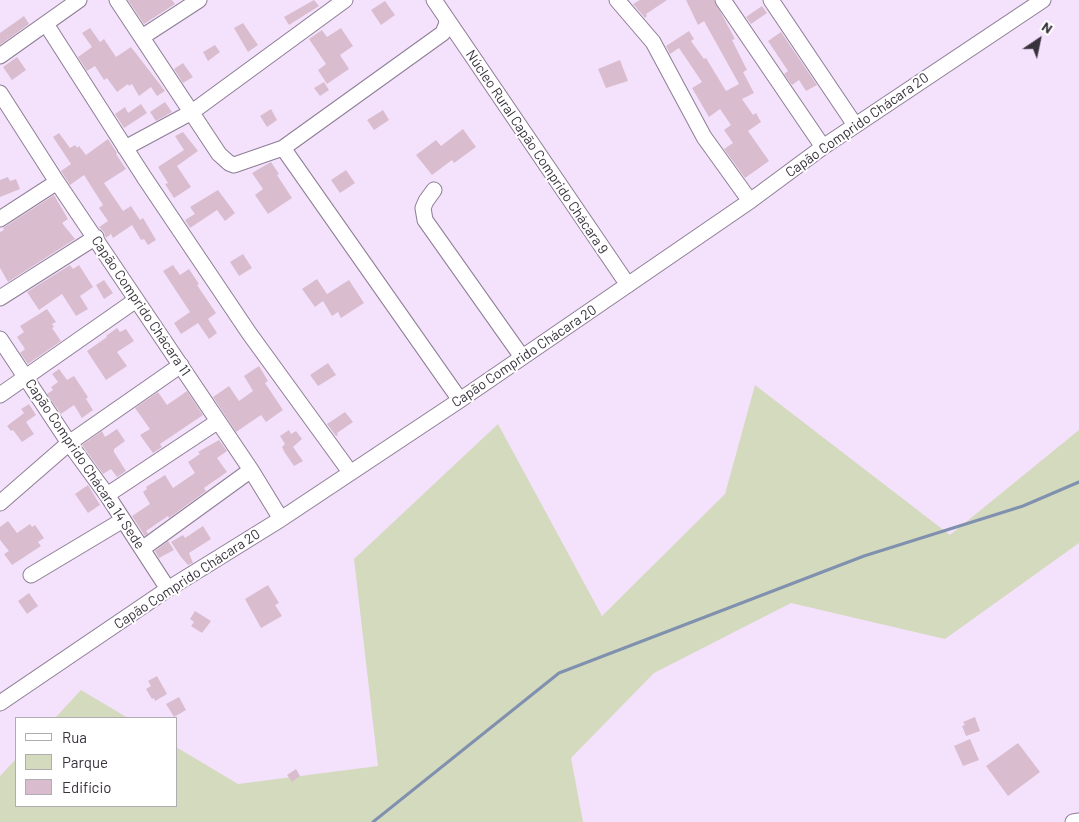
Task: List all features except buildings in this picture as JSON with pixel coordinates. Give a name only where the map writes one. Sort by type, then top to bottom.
[{"type":"street","points":[[0,56],[80,0]]},
{"type":"street","points":[[117,0],[220,154],[229,164],[234,166],[282,148],[443,33],[447,23],[446,18]]},
{"type":"street","points":[[142,37],[199,0]]},
{"type":"street","points":[[125,148],[192,112],[346,0]]},
{"type":"street","name":"Núcleo Rural Capão Comprido Chácara 9","points":[[434,0],[628,285]]},
{"type":"street","points":[[617,0],[653,42],[704,137],[750,201]]},
{"type":"street","points":[[723,0],[823,147]]},
{"type":"street","points":[[771,0],[855,125]]},
{"type":"street","name":"Capão Comprido Chácara 20","points":[[0,703],[168,589],[281,519],[460,400],[750,201],[855,125],[1043,0]]},
{"type":"street","points":[[46,24],[125,148],[249,333],[350,472]]},
{"type":"street","name":"Capão Comprido Chácara 11","points":[[0,93],[5,111],[96,237],[217,422],[251,470],[281,519]]},
{"type":"street","points":[[282,148],[460,400]]},
{"type":"street","points":[[0,219],[57,182]]},
{"type":"street","points":[[434,190],[423,208],[425,220],[522,357]]},
{"type":"street","points":[[0,298],[96,237]]},
{"type":"street","points":[[0,396],[136,300]]},
{"type":"street","name":"Capão Comprido Chácara 14 Sede","points":[[0,339],[69,443],[107,495],[168,589]]},
{"type":"street","points":[[0,503],[69,443],[180,365]]},
{"type":"street","points":[[107,495],[217,422]]},
{"type":"street","points":[[142,549],[251,470]]},
{"type":"street","points":[[31,575],[123,520]]},
{"type":"street","points":[[1073,822],[1079,821]]},
{"type":"green space","points":[[755,385],[950,535],[1079,430],[1079,543],[945,639],[791,603],[654,673],[571,758],[583,822],[0,822],[0,776],[15,760],[15,807],[178,807],[178,748],[238,784],[378,766],[354,559],[498,424],[602,616],[725,494]]},
{"type":"green space","points":[[81,690],[126,717],[56,717]]},
{"type":"waterway","points":[[373,822],[559,673],[864,556],[1023,506],[1079,482]]}]
